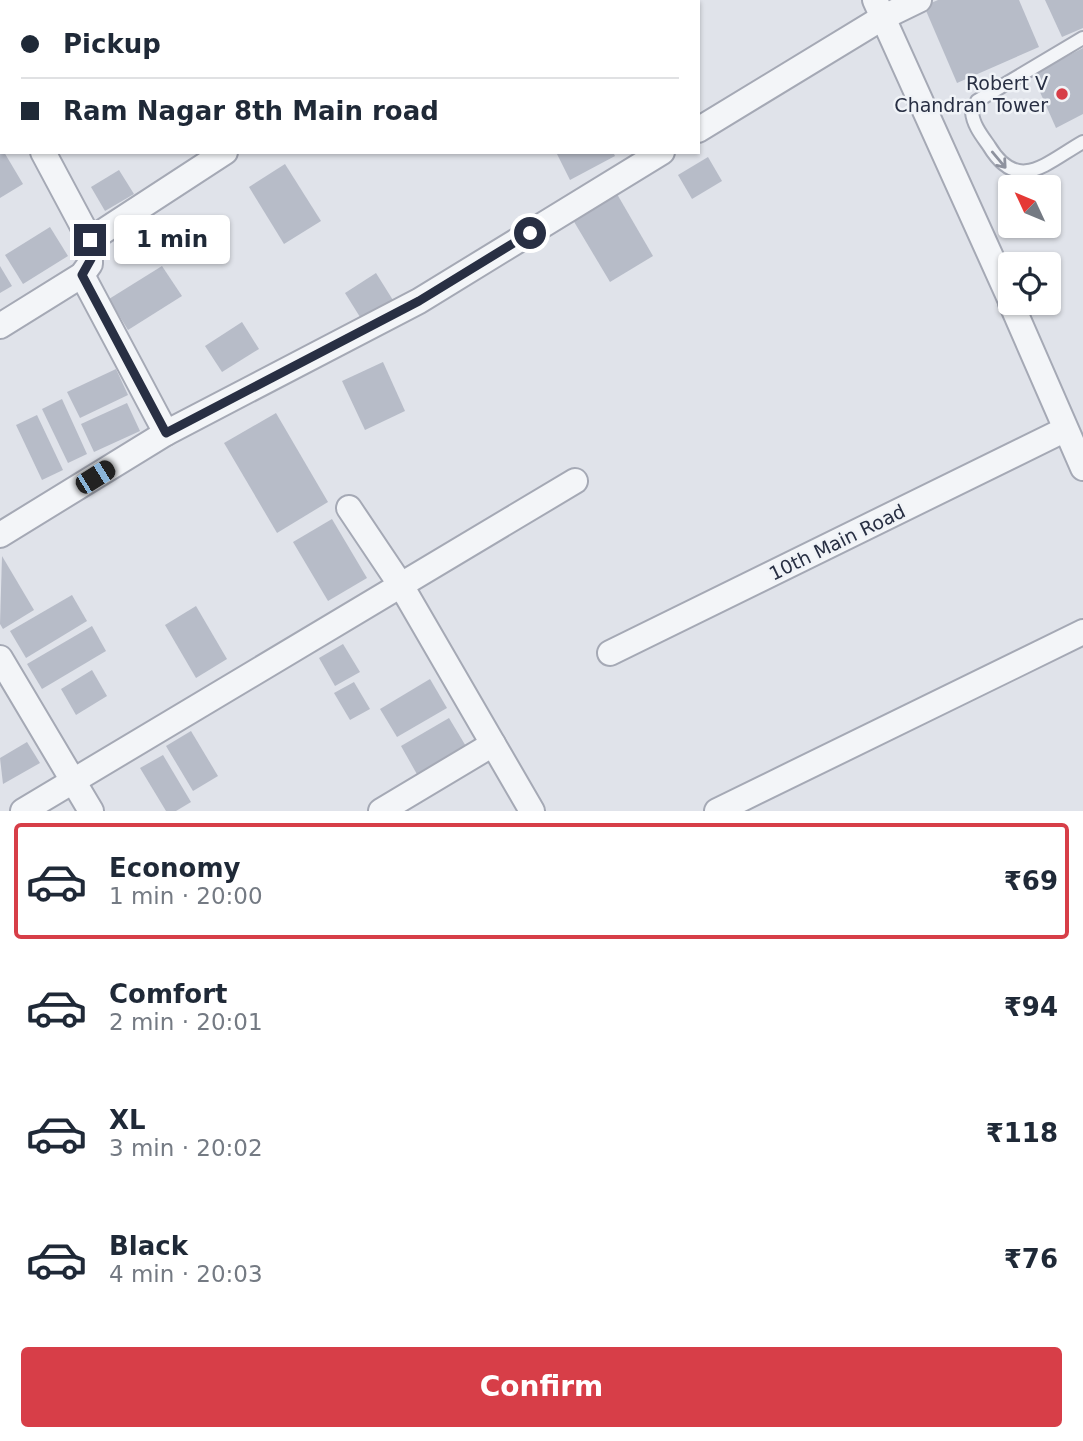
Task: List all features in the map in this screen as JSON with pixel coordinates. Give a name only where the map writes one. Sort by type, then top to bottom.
[{"type":"street","points":[[700,129],[878,9],[919,0]]},
{"type":"street","points":[[878,9],[998,272]]},
{"type":"street","points":[[0,326],[82,275],[91,259],[90,240],[44,154]]},
{"type":"street","points":[[90,240],[222,154]]},
{"type":"street","points":[[0,535],[166,433],[419,301],[659,154]]},
{"type":"street","points":[[82,275],[166,433]]},
{"type":"street","points":[[1017,315],[1064,430],[1083,468]]},
{"type":"street","name":"10th Main Road","points":[[610,653],[1064,430]]},
{"type":"street","points":[[23,811],[402,587],[575,481]]},
{"type":"street","points":[[349,508],[402,587],[532,811]]},
{"type":"street","points":[[717,811],[1083,632]]},
{"type":"street","points":[[0,658],[91,811]]},
{"type":"street","points":[[381,811],[493,744]]},
{"type":"lane","points":[[1083,38],[977,101],[972,112],[978,129],[999,164],[1018,173],[1031,172],[1083,142]]},
{"type":"building","points":[[938,0],[1019,0],[1039,47],[957,83],[924,6]]},
{"type":"building","points":[[1045,0],[1083,0],[1083,28],[1062,37]]},
{"type":"building","name":"Robert V Chandran Tower","points":[[1083,48],[1083,114],[1056,128],[1032,74]]},
{"type":"building","points":[[0,154],[5,154],[23,184],[0,198]]},
{"type":"building","points":[[557,154],[614,154],[615,156],[570,180]]},
{"type":"building","points":[[708,157],[722,181],[692,199],[678,175]]},
{"type":"building","points":[[285,164],[321,221],[284,244],[249,187]]},
{"type":"building","points":[[119,170],[134,194],[105,211],[91,187]]},
{"type":"building","points":[[617,194],[653,256],[610,282],[573,220]]},
{"type":"building","points":[[50,227],[68,256],[23,284],[5,255]]},
{"type":"building","points":[[0,266],[12,286],[0,293]]},
{"type":"building","points":[[162,266],[182,296],[128,330],[109,299]]},
{"type":"building","points":[[376,273],[396,305],[365,325],[345,293]]},
{"type":"building","points":[[242,322],[259,349],[222,372],[205,346]]},
{"type":"building","points":[[383,362],[405,411],[365,430],[342,381]]},
{"type":"building","points":[[116,369],[128,395],[80,418],[67,392]]},
{"type":"building","points":[[62,399],[87,454],[68,463],[42,409]]},
{"type":"building","points":[[127,403],[140,431],[94,452],[81,424]]},
{"type":"building","points":[[276,413],[328,502],[277,533],[224,443]]},
{"type":"building","points":[[37,415],[63,470],[42,480],[16,425]]},
{"type":"building","points":[[332,519],[367,578],[328,601],[293,542]]},
{"type":"building","points":[[2,556],[34,610],[3,629],[0,624]]},
{"type":"building","points":[[72,595],[87,621],[26,658],[10,631]]},
{"type":"building","points":[[196,606],[227,659],[196,678],[165,625]]},
{"type":"building","points":[[92,626],[106,651],[42,689],[27,664]]},
{"type":"building","points":[[343,644],[360,672],[335,686],[319,658]]},
{"type":"building","points":[[92,670],[107,696],[76,715],[61,689]]},
{"type":"building","points":[[430,679],[447,708],[397,737],[380,709]]},
{"type":"building","points":[[354,682],[370,709],[350,720],[334,693]]},
{"type":"building","points":[[449,718],[467,748],[418,776],[401,746]]},
{"type":"building","points":[[191,731],[218,776],[193,791],[166,746]]},
{"type":"building","points":[[27,742],[40,763],[3,784],[0,758]]},
{"type":"building","points":[[163,755],[191,802],[176,811],[166,811],[140,768]]},
{"type":"place","name":"Robert V Chandran Tower","points":[[1062,94]]},
{"type":"route","points":[[90,240],[90,264],[82,275],[166,433],[419,301],[530,233]]}]
